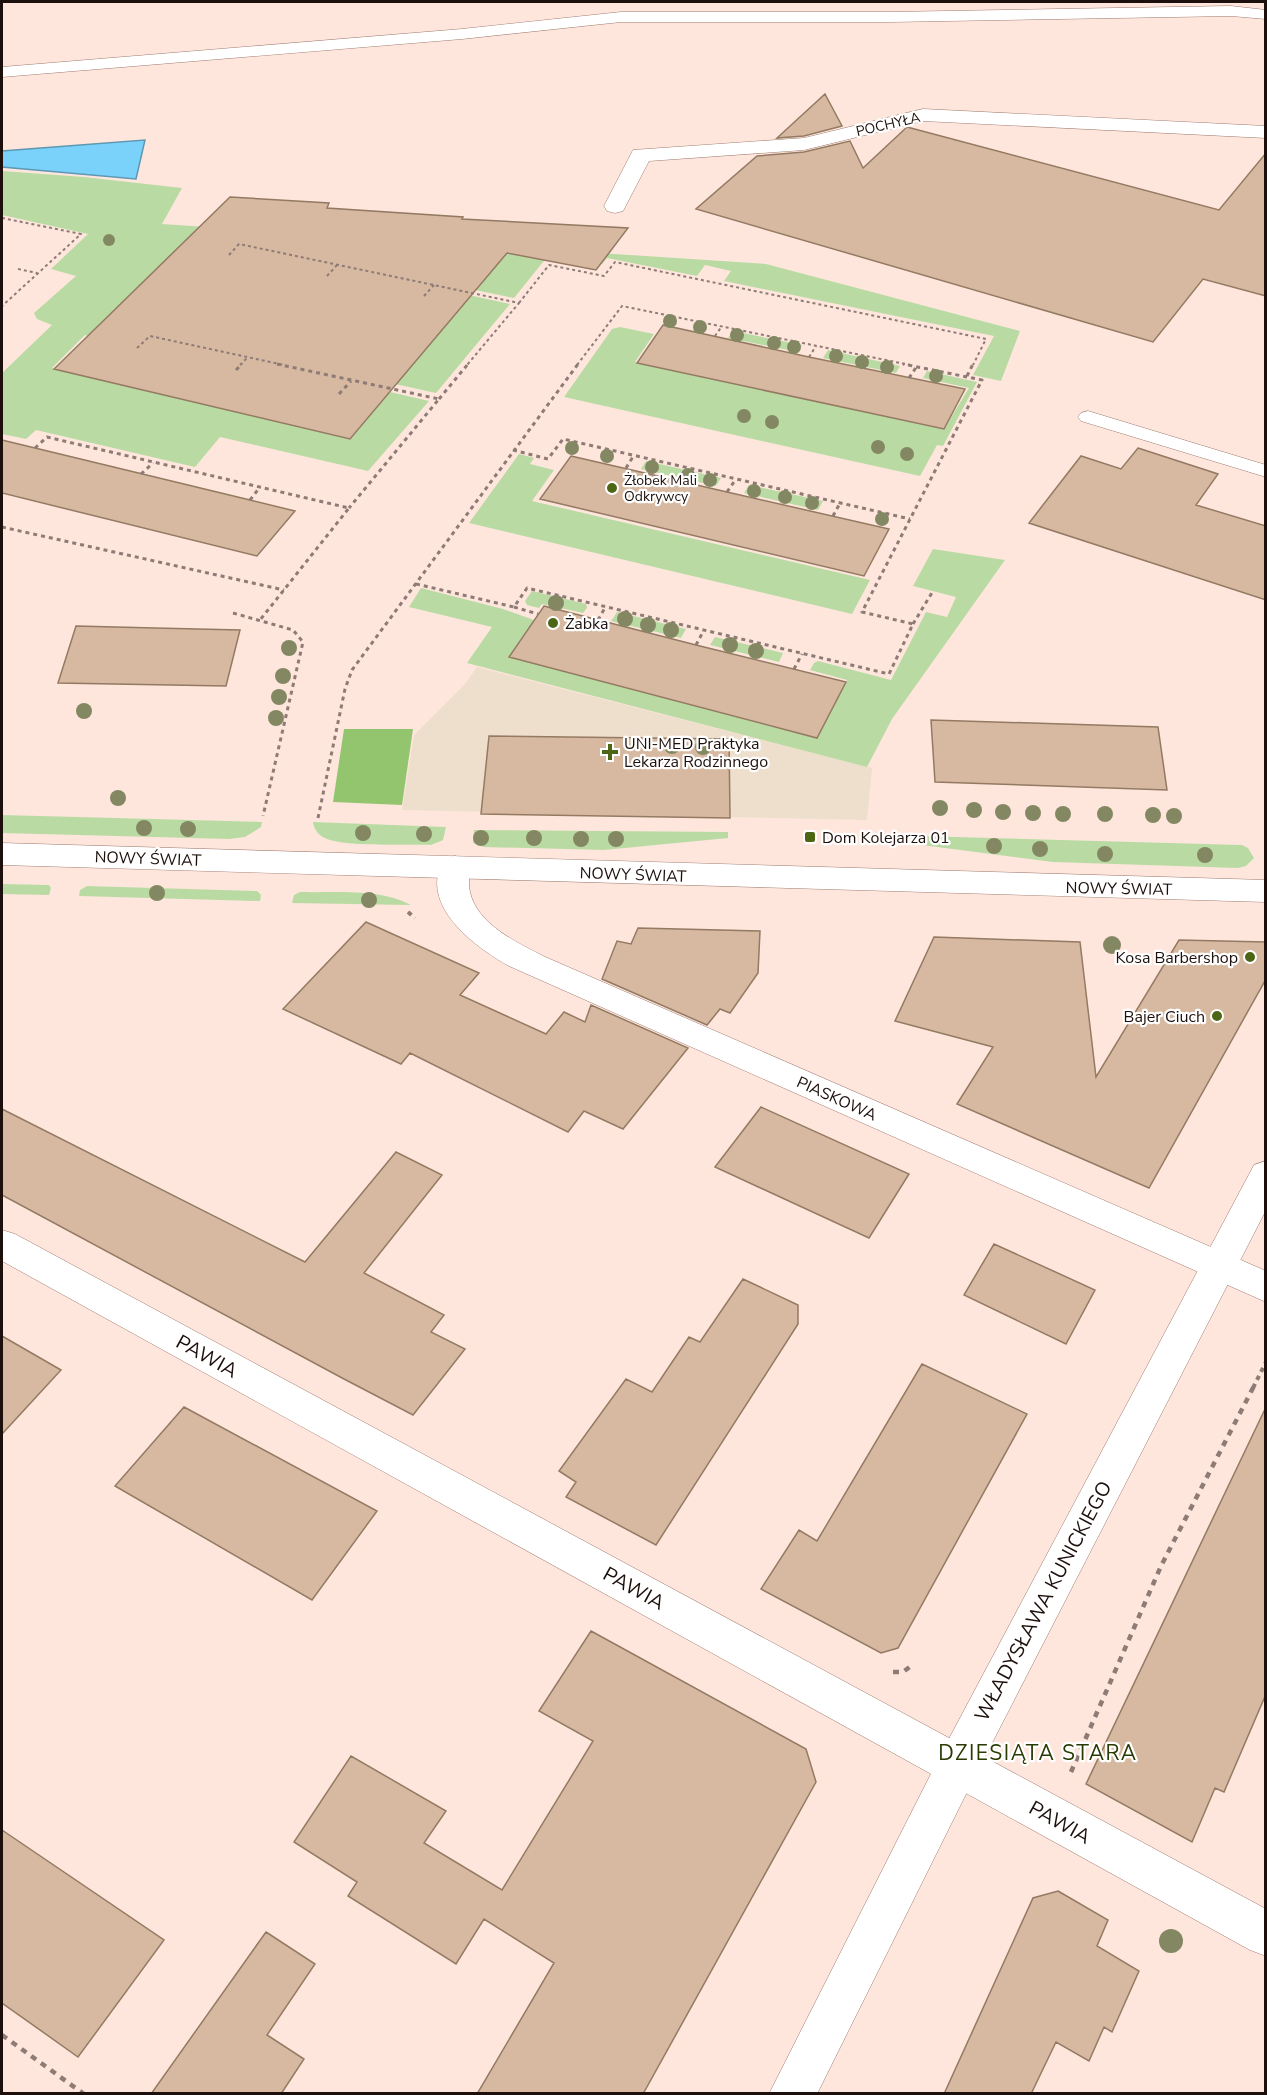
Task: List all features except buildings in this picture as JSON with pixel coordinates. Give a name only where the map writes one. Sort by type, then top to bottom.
[{"type":"street","name":"POCHYŁA","points":[[615,206],[641,155],[804,144],[923,116],[1266,132]]},
{"type":"street","name":"NOWY ŚWIAT","points":[[2,854],[1266,891]]},
{"type":"street","name":"PIASKOWA","points":[[455,867],[454,890],[463,914],[496,945],[532,964],[1266,1287]]},
{"type":"street","name":"WŁADYSŁAWA KUNICKIEGO","points":[[792,2094],[958,1765],[1266,1174]]},
{"type":"street","name":"PAWIA","points":[[2,1244],[1266,1934]]},
{"type":"lane","points":[[2,72],[462,34],[621,17],[890,17],[1209,11],[1266,15]]},
{"type":"lane","points":[[1088,417],[1266,471]]},
{"type":"path","points":[[2,218],[81,234],[2,306]]},
{"type":"path","points":[[229,255],[239,244],[519,303]]},
{"type":"path","points":[[260,620],[349,508],[549,266],[604,276],[615,262],[986,339],[967,376]]},
{"type":"path","points":[[327,276],[338,265]]},
{"type":"path","points":[[18,269],[38,273]]},
{"type":"path","points":[[424,297],[434,285]]},
{"type":"path","points":[[318,818],[345,689],[352,670],[622,306],[982,380],[861,612],[913,624]]},
{"type":"path","points":[[715,336],[722,326]]},
{"type":"path","points":[[138,348],[150,336],[439,399]]},
{"type":"path","points":[[809,357],[816,346]]},
{"type":"path","points":[[236,370],[248,357]]},
{"type":"path","points":[[909,378],[916,366]]},
{"type":"path","points":[[339,394],[352,380]]},
{"type":"path","points":[[35,448],[47,437],[349,508]]},
{"type":"path","points":[[513,450],[548,459],[563,439],[910,519]]},
{"type":"path","points":[[626,468],[634,455]]},
{"type":"path","points":[[141,474],[153,462]]},
{"type":"path","points":[[727,492],[736,479]]},
{"type":"path","points":[[250,500],[260,487]]},
{"type":"path","points":[[833,516],[840,503]]},
{"type":"path","points":[[2,528],[284,590]]},
{"type":"path","points":[[416,584],[538,614]]},
{"type":"path","points":[[514,607],[527,588],[889,674],[913,624],[933,591]]},
{"type":"path","points":[[598,620],[606,606]]},
{"type":"path","points":[[233,613],[293,630],[303,642],[263,816]]},
{"type":"path","points":[[696,645],[704,630]]},
{"type":"path","points":[[794,669],[802,654]]},
{"type":"path","points":[[1067,1781],[1161,1566],[1266,1362]]},
{"type":"path","points":[[2,2035],[84,2094]]},
{"type":"shaded area","name":"UNI-MED Praktyka Lekarza Rodzinnego","points":[[477,667],[872,768],[867,820],[402,810],[414,735],[465,684]]},
{"type":"green space","points":[[2,171],[182,188],[162,224],[766,264],[1020,331],[1001,381],[973,375],[994,336],[724,281],[731,271],[705,265],[697,276],[607,258],[602,264],[569,257],[547,257],[514,298],[231,239],[217,253],[181,245],[146,280],[446,290],[510,304],[436,393],[140,328],[122,344],[85,335],[52,368],[349,439],[364,386],[429,401],[368,471],[220,437],[195,467],[36,430],[26,439],[2,434],[2,373],[52,325],[37,319],[34,313],[76,276],[51,269],[88,234],[2,215]]},
{"type":"green space","points":[[620,327],[654,334],[635,362],[944,429],[969,388],[923,378],[927,371],[977,382],[943,446],[937,445],[920,476],[564,397],[612,329]]},
{"type":"green space","points":[[733,331],[802,345],[798,352],[728,338]]},
{"type":"green space","points":[[828,350],[900,366],[896,373],[823,358]]},
{"type":"green space","points":[[519,454],[534,458],[530,464],[554,470],[532,501],[870,580],[852,614],[469,523]]},
{"type":"green space","points":[[646,461],[721,478],[716,486],[641,469]]},
{"type":"green space","points":[[749,485],[823,501],[818,510],[744,493]]},
{"type":"green space","points":[[933,549],[1005,560],[892,719],[867,767],[467,663],[492,627],[409,607],[421,588],[503,609],[534,620],[509,657],[816,738],[847,680],[810,670],[814,663],[818,661],[891,680],[926,612],[947,617],[956,597],[913,586]]},
{"type":"green space","points":[[532,591],[586,604],[587,608],[583,613],[542,604],[539,608],[527,605],[525,601]]},
{"type":"green space","points":[[617,612],[686,629],[681,638],[611,621]]},
{"type":"green space","points":[[715,637],[783,653],[779,662],[710,645]]},
{"type":"green space","points":[[344,729],[413,729],[402,805],[333,802]]},
{"type":"green space","points":[[2,815],[262,822],[261,827],[245,837],[229,839],[2,833]]},
{"type":"green space","points":[[313,822],[446,827],[443,840],[431,845],[363,844],[337,842],[324,838],[316,830]]},
{"type":"green space","points":[[474,830],[728,832],[728,838],[604,850],[484,847],[473,843]]},
{"type":"green space","points":[[922,836],[1242,845],[1248,848],[1254,858],[1246,866],[1238,868],[1053,862],[922,845]]},
{"type":"green space","points":[[2,884],[49,885],[51,888],[49,895],[2,894]]},
{"type":"green space","points":[[87,886],[257,891],[261,895],[260,901],[79,896],[80,890]]},
{"type":"green space","points":[[300,892],[371,894],[411,905],[292,903],[294,895]]},
{"type":"water","points":[[145,140],[136,179],[2,167],[2,151]]},
{"type":"place","name":"Żłobek Mali Odkrywcy","points":[[612,488]]},
{"type":"place","name":"Żabka","points":[[553,623]]},
{"type":"place","name":"UNI-MED Praktyka Lekarza Rodzinnego","points":[[610,752]]},
{"type":"place","name":"Dom Kolejarza 01","points":[[810,837]]},
{"type":"place","name":"Kosa Barbershop","points":[[1250,957]]},
{"type":"place","name":"Bajer Ciuch","points":[[1217,1016]]},
{"type":"district","name":"DZIESIĄTA STARA","points":[[1038,1753]]}]
